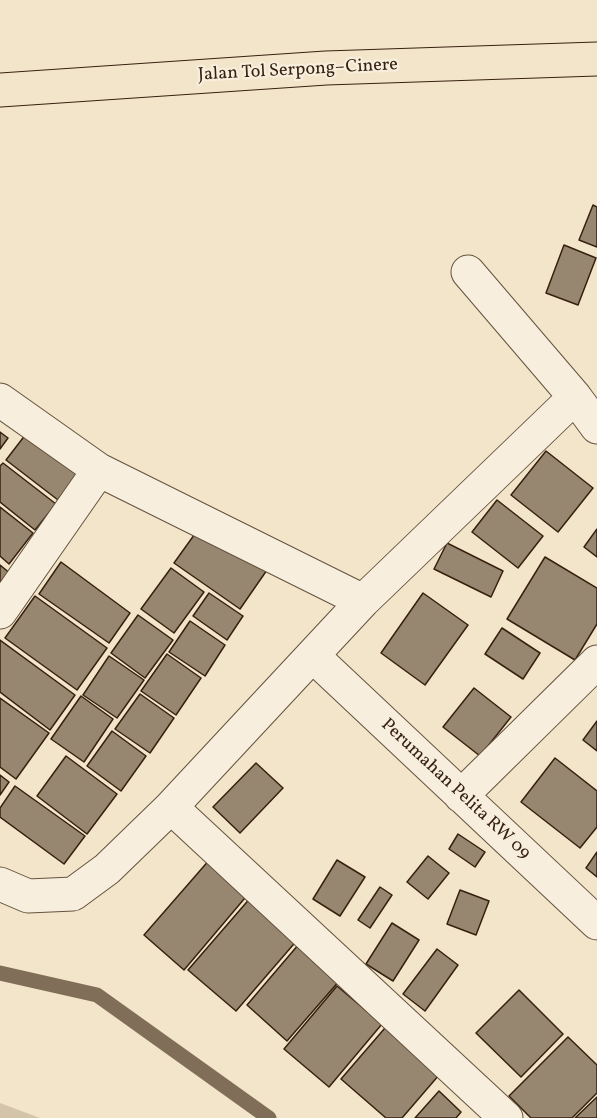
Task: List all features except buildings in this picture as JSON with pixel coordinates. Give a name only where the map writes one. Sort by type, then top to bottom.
[{"type":"highway","name":"Jalan Tol Serpong–Cinere","points":[[0,90],[326,68],[597,59]]},
{"type":"street","points":[[468,272],[575,397],[597,427]]},
{"type":"street","points":[[0,884],[28,896],[73,894],[107,869],[171,807],[363,601],[575,397]]},
{"type":"street","points":[[0,400],[99,470],[363,601]]},
{"type":"street","points":[[0,612],[99,470]]},
{"type":"street","name":"Perumahan Pelita RW 09","points":[[313,656],[597,923]]},
{"type":"street","points":[[461,796],[597,662]]},
{"type":"street","points":[[171,807],[506,1118]]},
{"type":"shaded area","points":[[0,1103],[40,1118],[0,1118]]},
{"type":"waterway","points":[[0,973],[97,995],[269,1118]]}]
